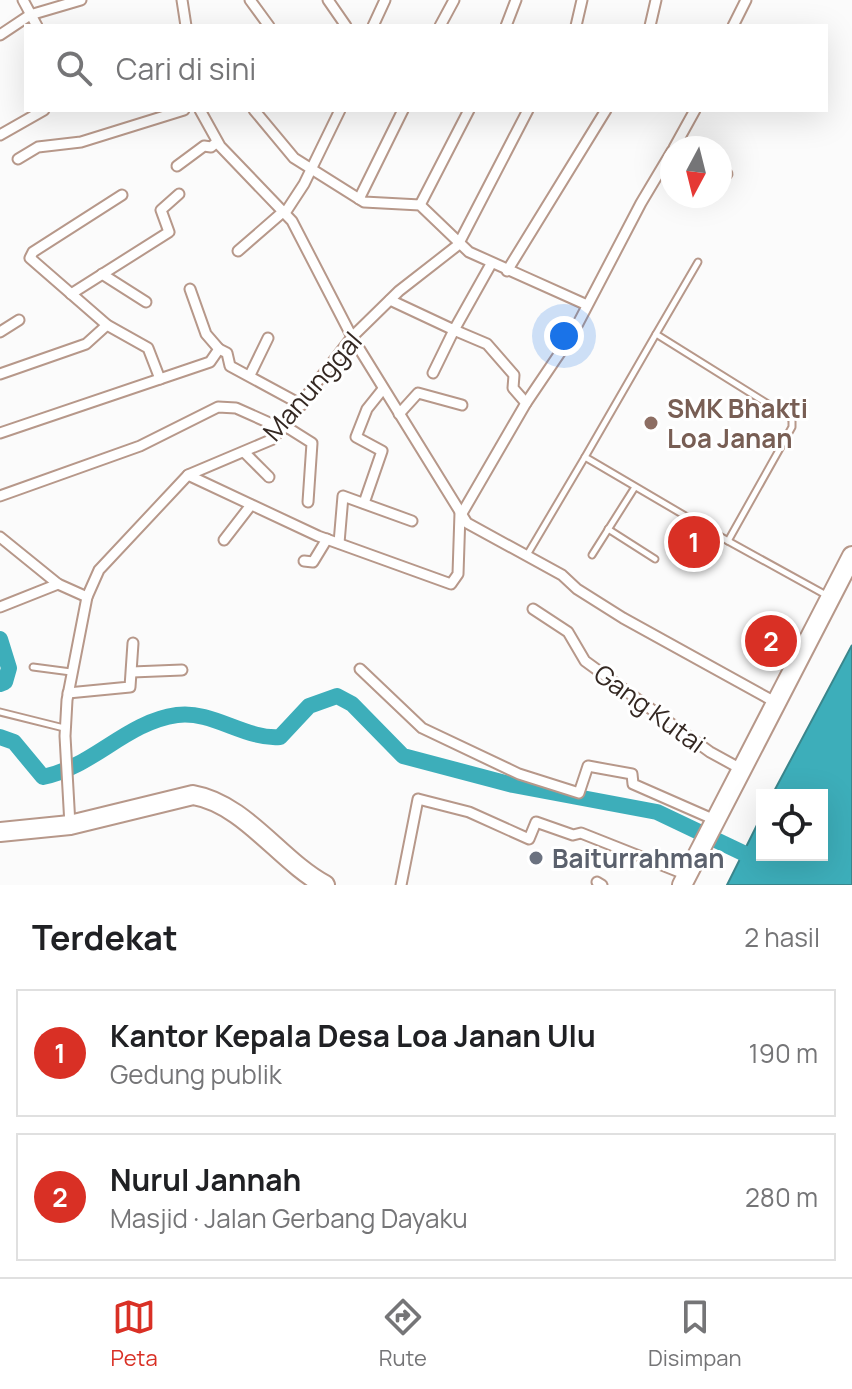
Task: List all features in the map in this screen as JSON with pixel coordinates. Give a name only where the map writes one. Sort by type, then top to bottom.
[{"type":"highway","points":[[685,880],[852,556]]},
{"type":"highway","points":[[0,832],[70,825],[184,795],[200,796],[234,813],[325,885]]},
{"type":"street","points":[[23,0],[36,24]]},
{"type":"street","points":[[0,35],[30,15],[81,0]]},
{"type":"street","points":[[182,0],[187,24]]},
{"type":"street","points":[[250,0],[268,24]]},
{"type":"street","points":[[328,0],[345,24]]},
{"type":"street","points":[[374,24],[385,0]]},
{"type":"street","points":[[441,24],[454,0]]},
{"type":"street","points":[[507,24],[516,0]]},
{"type":"street","points":[[576,24],[582,0]]},
{"type":"street","points":[[650,24],[656,0]]},
{"type":"street","points":[[734,24],[746,0]]},
{"type":"street","points":[[0,135],[40,112]]},
{"type":"street","points":[[18,159],[38,147],[81,142],[178,112]]},
{"type":"street","points":[[201,112],[217,142],[284,212],[352,337],[470,525],[527,555],[623,618],[775,702]]},
{"type":"street","points":[[256,112],[285,150],[310,171],[370,204],[420,205],[458,245],[491,264],[587,305]]},
{"type":"street","points":[[238,251],[284,212],[310,171],[336,112]]},
{"type":"street","points":[[359,199],[402,112]]},
{"type":"street","points":[[420,205],[468,112]]},
{"type":"street","name":"Manunggal","points":[[70,825],[65,729],[68,693],[87,597],[99,570],[188,475],[269,442],[302,405],[352,337],[390,300],[458,245],[527,112]]},
{"type":"street","points":[[507,271],[605,112]]},
{"type":"street","points":[[680,136],[694,112]]},
{"type":"street","points":[[177,166],[204,146],[211,147],[217,142]]},
{"type":"street","points":[[188,475],[327,539],[452,583],[458,574],[461,514],[526,403],[572,335],[660,173]]},
{"type":"street","points":[[71,294],[169,232],[161,210],[179,194]]},
{"type":"street","points":[[122,195],[31,255],[36,265],[107,325],[148,348],[160,379]]},
{"type":"street","points":[[433,373],[491,264]]},
{"type":"street","points":[[102,274],[146,302]]},
{"type":"street","points":[[190,289],[201,325],[219,349],[227,353],[230,366],[302,405]]},
{"type":"street","points":[[390,300],[487,344],[514,375],[513,388],[526,403]]},
{"type":"street","points":[[0,332],[19,320]]},
{"type":"street","points":[[0,374],[86,344],[107,325]]},
{"type":"street","points":[[250,375],[268,338]]},
{"type":"street","points":[[0,433],[210,362],[219,349]]},
{"type":"street","points":[[364,503],[382,451],[356,437],[367,409],[383,389]]},
{"type":"street","points":[[399,414],[421,392],[462,405]]},
{"type":"street","points":[[0,496],[140,446],[218,407],[236,408],[284,427],[312,443],[308,502]]},
{"type":"street","points":[[244,452],[269,477]]},
{"type":"street","points":[[339,543],[342,496],[412,521]]},
{"type":"street","points":[[224,540],[251,505]]},
{"type":"street","points":[[0,537],[4,546],[58,584],[87,597]]},
{"type":"street","points":[[304,561],[313,562],[327,539]]},
{"type":"street","points":[[0,607],[58,584]]},
{"type":"street","name":"Gang Kutai","points":[[533,609],[568,632],[585,661],[710,752],[741,769]]},
{"type":"street","points":[[68,693],[129,688],[133,643]]},
{"type":"street","points":[[360,669],[422,728],[519,774],[579,793],[588,766],[632,774],[633,784],[714,822]]},
{"type":"street","points":[[132,672],[182,670]]},
{"type":"street","points":[[401,885],[418,799],[469,812],[529,839],[536,822],[573,835],[581,833],[685,880]]},
{"type":"lane","points":[[527,555],[698,262]]},
{"type":"lane","points":[[656,334],[792,419],[792,427],[728,541]]},
{"type":"lane","points":[[585,457],[830,597]]},
{"type":"lane","points":[[592,555],[635,487]]},
{"type":"lane","points":[[608,529],[655,559]]},
{"type":"lane","points":[[33,667],[72,672]]},
{"type":"lane","points":[[0,712],[65,729]]},
{"type":"water","points":[[852,645],[852,885],[727,885],[756,827],[756,861],[828,861],[828,789],[775,789]]},
{"type":"waterway","points":[[0,639],[9,668],[5,682],[0,684]]},
{"type":"waterway","points":[[0,737],[14,742],[43,777],[78,764],[125,735],[159,719],[190,715],[254,734],[280,737],[309,706],[337,696],[352,704],[403,756],[513,785],[657,812],[762,862]]},
{"type":"place","name":"SMK Bhakti Loa Janan","points":[[651,423]]},
{"type":"place","name":"Kantor Kepala Desa Loa Janan Ulu","points":[[694,542]]},
{"type":"place","name":"Nurul Jannah","points":[[771,641]]},
{"type":"place","name":"Baiturrahman","points":[[536,858]]}]
